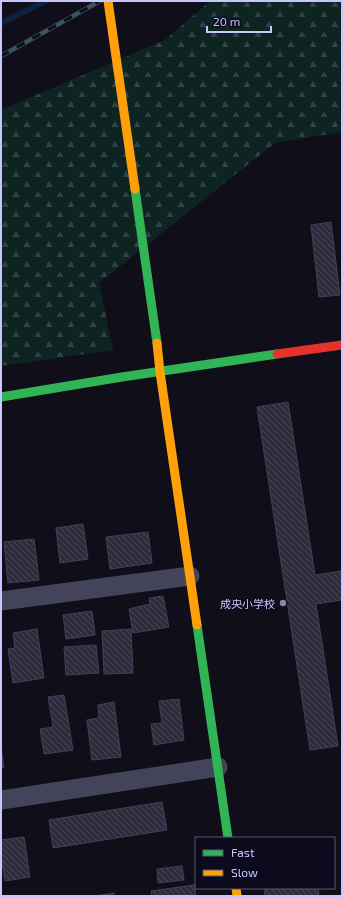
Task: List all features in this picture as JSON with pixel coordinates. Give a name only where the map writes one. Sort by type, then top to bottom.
[{"type":"street","points":[[108,1],[228,837]]},
{"type":"street","points":[[1,397],[342,345]]},
{"type":"street","points":[[1,601],[190,576]]},
{"type":"street","points":[[1,800],[218,767]]},
{"type":"green space","points":[[210,1],[342,1],[342,132],[275,143],[99,283],[113,350],[1,366],[1,110],[165,40]]},
{"type":"building","points":[[331,222],[340,295],[319,297],[311,225]]},
{"type":"building","points":[[288,402],[315,575],[342,571],[342,600],[316,604],[338,746],[310,750],[257,407]]},
{"type":"building","points":[[83,524],[88,559],[60,563],[56,528]]},
{"type":"building","points":[[148,532],[152,563],[110,569],[106,537]]},
{"type":"building","points":[[34,539],[39,580],[8,583],[4,542]]},
{"type":"building","points":[[163,596],[169,627],[133,633],[129,609],[150,604],[149,598]]},
{"type":"building","points":[[92,611],[95,635],[66,639],[63,615]]},
{"type":"building","points":[[37,629],[44,678],[13,683],[8,649],[15,648],[13,633]]},
{"type":"building","points":[[131,629],[133,673],[104,674],[102,631]]},
{"type":"building","points":[[96,645],[99,673],[66,675],[64,647]]},
{"type":"building","points":[[64,695],[73,750],[44,754],[40,729],[53,727],[48,697]]},
{"type":"building","points":[[179,699],[184,740],[154,745],[151,724],[162,723],[159,701]]},
{"type":"building","points":[[114,702],[121,757],[92,760],[87,720],[99,718],[98,705]]},
{"type":"building","points":[[1,746],[4,767],[1,768]]},
{"type":"building","points":[[162,802],[167,830],[53,848],[49,820]]},
{"type":"building","points":[[24,837],[30,877],[5,881],[1,855],[1,840]]},
{"type":"building","points":[[182,866],[184,880],[158,883],[157,869]]},
{"type":"building","points":[[194,885],[196,896],[152,896],[151,891]]},
{"type":"building","points":[[264,889],[318,889],[319,896],[265,896]]},
{"type":"building","points":[[114,893],[115,896],[95,896]]},
{"type":"waterway","points":[[1,23],[46,1]]},
{"type":"railway","points":[[1,56],[100,1]]},
{"type":"traffic: fast","points":[[135,189],[157,343]]},
{"type":"traffic: fast","points":[[1,397],[277,354]]},
{"type":"traffic: fast","points":[[197,625],[228,837]]},
{"type":"traffic: slow","points":[[108,1],[135,189]]},
{"type":"traffic: slow","points":[[157,343],[197,625]]},
{"type":"traffic: slow","points":[[236,889],[237,896]]},
{"type":"traffic: jam","points":[[277,354],[342,345]]},
{"type":"place","name":"成央小学校","points":[[283,603]]}]
